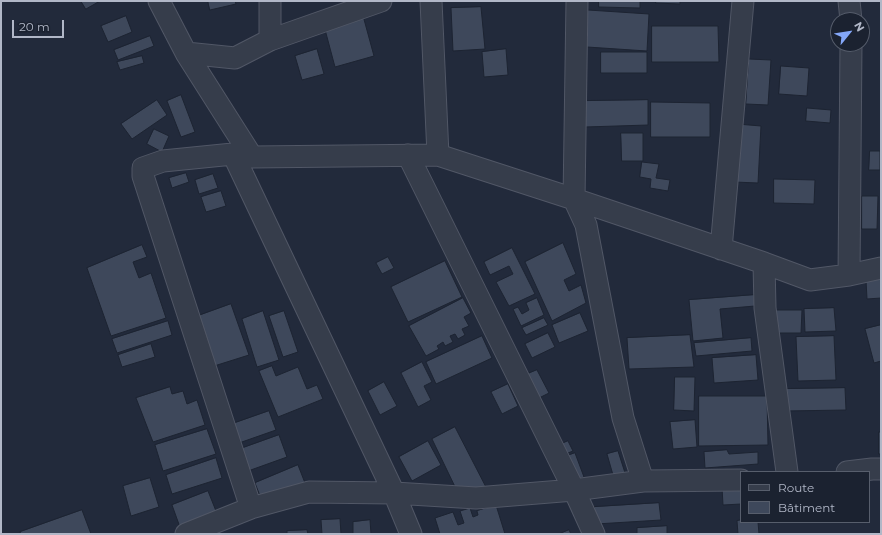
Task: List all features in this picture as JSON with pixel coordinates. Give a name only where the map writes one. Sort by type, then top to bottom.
[{"type":"street","points":[[158,1],[243,155],[411,534]]},
{"type":"street","points":[[270,1],[270,40]]},
{"type":"street","points":[[186,53],[235,58],[270,40],[381,1]]},
{"type":"street","points":[[431,1],[438,155]]},
{"type":"street","points":[[577,1],[574,199],[586,225],[623,418],[643,481]]},
{"type":"street","points":[[721,248],[743,1]]},
{"type":"street","points":[[849,1],[850,12]]},
{"type":"street","points":[[849,275],[851,52]]},
{"type":"street","points":[[251,508],[143,176],[143,168],[163,161],[243,155],[438,155],[721,248],[810,280],[849,275],[881,268]]},
{"type":"street","points":[[408,155],[574,490],[594,534]]},
{"type":"street","points":[[764,263],[765,308],[787,471]]},
{"type":"street","points":[[855,471],[881,469]]},
{"type":"street","points":[[186,534],[251,508],[309,492],[394,493],[476,498],[574,490],[643,481],[740,480]]},
{"type":"building","points":[[81,1],[100,1],[86,9]]},
{"type":"building","points":[[208,1],[235,1],[236,4],[210,10]]},
{"type":"building","points":[[599,1],[640,1],[640,8],[599,7]]},
{"type":"building","points":[[656,1],[680,1],[680,4],[656,3]]},
{"type":"building","points":[[481,7],[485,49],[453,51],[451,8]]},
{"type":"building","points":[[588,10],[649,14],[647,51],[587,47]]},
{"type":"building","points":[[362,12],[374,56],[335,67],[323,22]]},
{"type":"building","points":[[126,16],[132,32],[108,42],[101,26]]},
{"type":"building","points":[[652,26],[718,26],[719,62],[652,62]]},
{"type":"building","points":[[150,36],[154,46],[118,60],[114,50]]},
{"type":"building","points":[[317,49],[324,74],[302,80],[295,56]]},
{"type":"building","points":[[506,49],[508,75],[484,77],[482,52]]},
{"type":"building","points":[[601,52],[647,52],[647,73],[601,73]]},
{"type":"building","points":[[142,56],[144,63],[120,70],[117,62]]},
{"type":"building","points":[[749,59],[771,60],[768,105],[746,104]]},
{"type":"building","points":[[781,66],[809,68],[807,96],[779,94]]},
{"type":"building","points":[[181,95],[195,132],[181,137],[167,101]]},
{"type":"building","points":[[157,100],[167,115],[132,139],[121,124]]},
{"type":"building","points":[[648,100],[648,125],[585,127],[585,101]]},
{"type":"building","points":[[651,102],[710,103],[710,137],[651,137]]},
{"type":"building","points":[[807,108],[831,110],[830,123],[806,121]]},
{"type":"building","points":[[737,124],[761,126],[758,183],[734,182]]},
{"type":"building","points":[[154,129],[169,136],[162,152],[147,144]]},
{"type":"building","points":[[621,133],[643,133],[643,161],[622,161]]},
{"type":"building","points":[[870,151],[880,151],[880,170],[869,170]]},
{"type":"building","points":[[642,162],[659,164],[656,178],[670,180],[668,191],[650,188],[651,179],[640,177]]},
{"type":"building","points":[[186,173],[189,182],[172,188],[169,178]]},
{"type":"building","points":[[213,174],[218,188],[199,194],[195,180]]},
{"type":"building","points":[[774,179],[815,180],[814,204],[774,203]]},
{"type":"building","points":[[221,191],[226,206],[206,212],[201,197]]},
{"type":"building","points":[[862,196],[878,196],[877,229],[862,229]]},
{"type":"building","points":[[563,243],[576,274],[564,280],[569,291],[581,285],[586,303],[552,321],[525,262]]},
{"type":"building","points":[[142,245],[147,257],[133,262],[139,278],[151,273],[166,318],[111,336],[87,268]]},
{"type":"building","points":[[512,248],[535,294],[509,306],[496,282],[513,274],[509,266],[490,275],[484,262]]},
{"type":"building","points":[[388,257],[394,268],[382,274],[376,263]]},
{"type":"building","points":[[445,261],[462,297],[408,322],[391,287]]},
{"type":"building","points":[[881,279],[881,298],[867,299],[866,280]]},
{"type":"building","points":[[754,295],[755,306],[720,309],[723,338],[693,341],[689,300]]},
{"type":"building","points":[[463,298],[471,313],[464,317],[469,326],[462,329],[465,335],[458,339],[455,334],[450,336],[453,342],[445,346],[443,342],[437,346],[439,349],[426,356],[409,326]]},
{"type":"building","points":[[537,298],[544,315],[521,326],[513,309],[518,307],[522,314],[529,310],[526,303]]},
{"type":"building","points":[[231,304],[249,355],[211,367],[195,317]]},
{"type":"building","points":[[834,308],[836,331],[805,332],[804,309]]},
{"type":"building","points":[[775,310],[802,310],[801,333],[775,333]]},
{"type":"building","points":[[263,311],[279,360],[257,367],[242,319]]},
{"type":"building","points":[[284,311],[298,352],[283,357],[269,316]]},
{"type":"building","points":[[580,313],[588,331],[559,343],[552,325]]},
{"type":"building","points":[[544,318],[548,325],[526,335],[522,328]]},
{"type":"building","points":[[168,321],[172,335],[117,353],[112,339]]},
{"type":"building","points":[[881,325],[881,361],[874,363],[865,329]]},
{"type":"building","points":[[548,333],[555,347],[532,358],[525,344]]},
{"type":"building","points":[[690,335],[694,367],[629,369],[627,338]]},
{"type":"building","points":[[482,336],[492,358],[436,384],[426,362]]},
{"type":"building","points":[[834,336],[836,380],[798,381],[796,337]]},
{"type":"building","points":[[751,338],[752,351],[696,356],[694,343]]},
{"type":"building","points":[[151,344],[155,357],[122,367],[118,355]]},
{"type":"building","points":[[756,355],[758,380],[714,383],[712,358]]},
{"type":"building","points":[[422,362],[432,382],[424,386],[431,400],[418,407],[401,373]]},
{"type":"building","points":[[272,366],[276,376],[298,367],[307,389],[317,385],[323,399],[278,417],[259,371]]},
{"type":"building","points":[[537,370],[549,393],[537,399],[525,375]]},
{"type":"building","points":[[675,377],[695,377],[694,411],[674,410]]},
{"type":"building","points":[[384,382],[397,406],[380,415],[368,391]]},
{"type":"building","points":[[508,384],[518,406],[502,414],[491,392]]},
{"type":"building","points":[[170,387],[172,394],[183,391],[187,404],[197,400],[205,425],[153,442],[136,398]]},
{"type":"building","points":[[845,388],[846,410],[785,411],[785,389]]},
{"type":"building","points":[[699,396],[767,396],[768,445],[699,446]]},
{"type":"building","points":[[269,411],[276,430],[239,443],[232,424]]},
{"type":"building","points":[[695,420],[697,447],[673,449],[670,422]]},
{"type":"building","points":[[455,427],[488,491],[458,493],[432,439]]},
{"type":"building","points":[[207,429],[216,454],[163,471],[155,445]]},
{"type":"building","points":[[879,432],[881,432],[881,454],[879,454]]},
{"type":"building","points":[[279,435],[287,457],[248,471],[240,449]]},
{"type":"building","points":[[428,441],[441,465],[412,481],[399,457]]},
{"type":"building","points":[[568,441],[573,451],[563,455],[559,445]]},
{"type":"building","points":[[727,450],[729,454],[758,452],[758,464],[705,468],[704,452]]},
{"type":"building","points":[[618,451],[627,479],[615,482],[607,454]]},
{"type":"building","points":[[575,453],[584,477],[574,481],[564,457]]},
{"type":"building","points":[[216,458],[222,478],[172,494],[166,475]]},
{"type":"building","points":[[298,465],[305,483],[262,501],[255,483]]},
{"type":"building","points":[[150,478],[159,507],[131,516],[123,486]]},
{"type":"building","points":[[740,485],[740,504],[723,505],[722,487]]},
{"type":"building","points":[[208,491],[218,516],[181,530],[172,505]]},
{"type":"building","points":[[659,503],[661,520],[596,524],[594,507]]},
{"type":"building","points":[[496,505],[505,534],[440,534],[435,518],[453,512],[458,525],[464,523],[460,511],[470,508],[473,517],[478,515],[477,511]]},
{"type":"building","points":[[82,510],[91,534],[21,534],[20,532]]},
{"type":"building","points":[[340,519],[341,534],[322,534],[321,520]]},
{"type":"building","points":[[370,520],[371,534],[353,534],[353,522]]},
{"type":"building","points":[[740,520],[740,523],[758,523],[759,534],[738,534],[737,521]]},
{"type":"building","points":[[667,526],[667,534],[637,534],[637,528]]},
{"type":"building","points":[[307,530],[308,534],[287,534],[287,531]]},
{"type":"building","points":[[569,530],[571,534],[559,534]]}]
